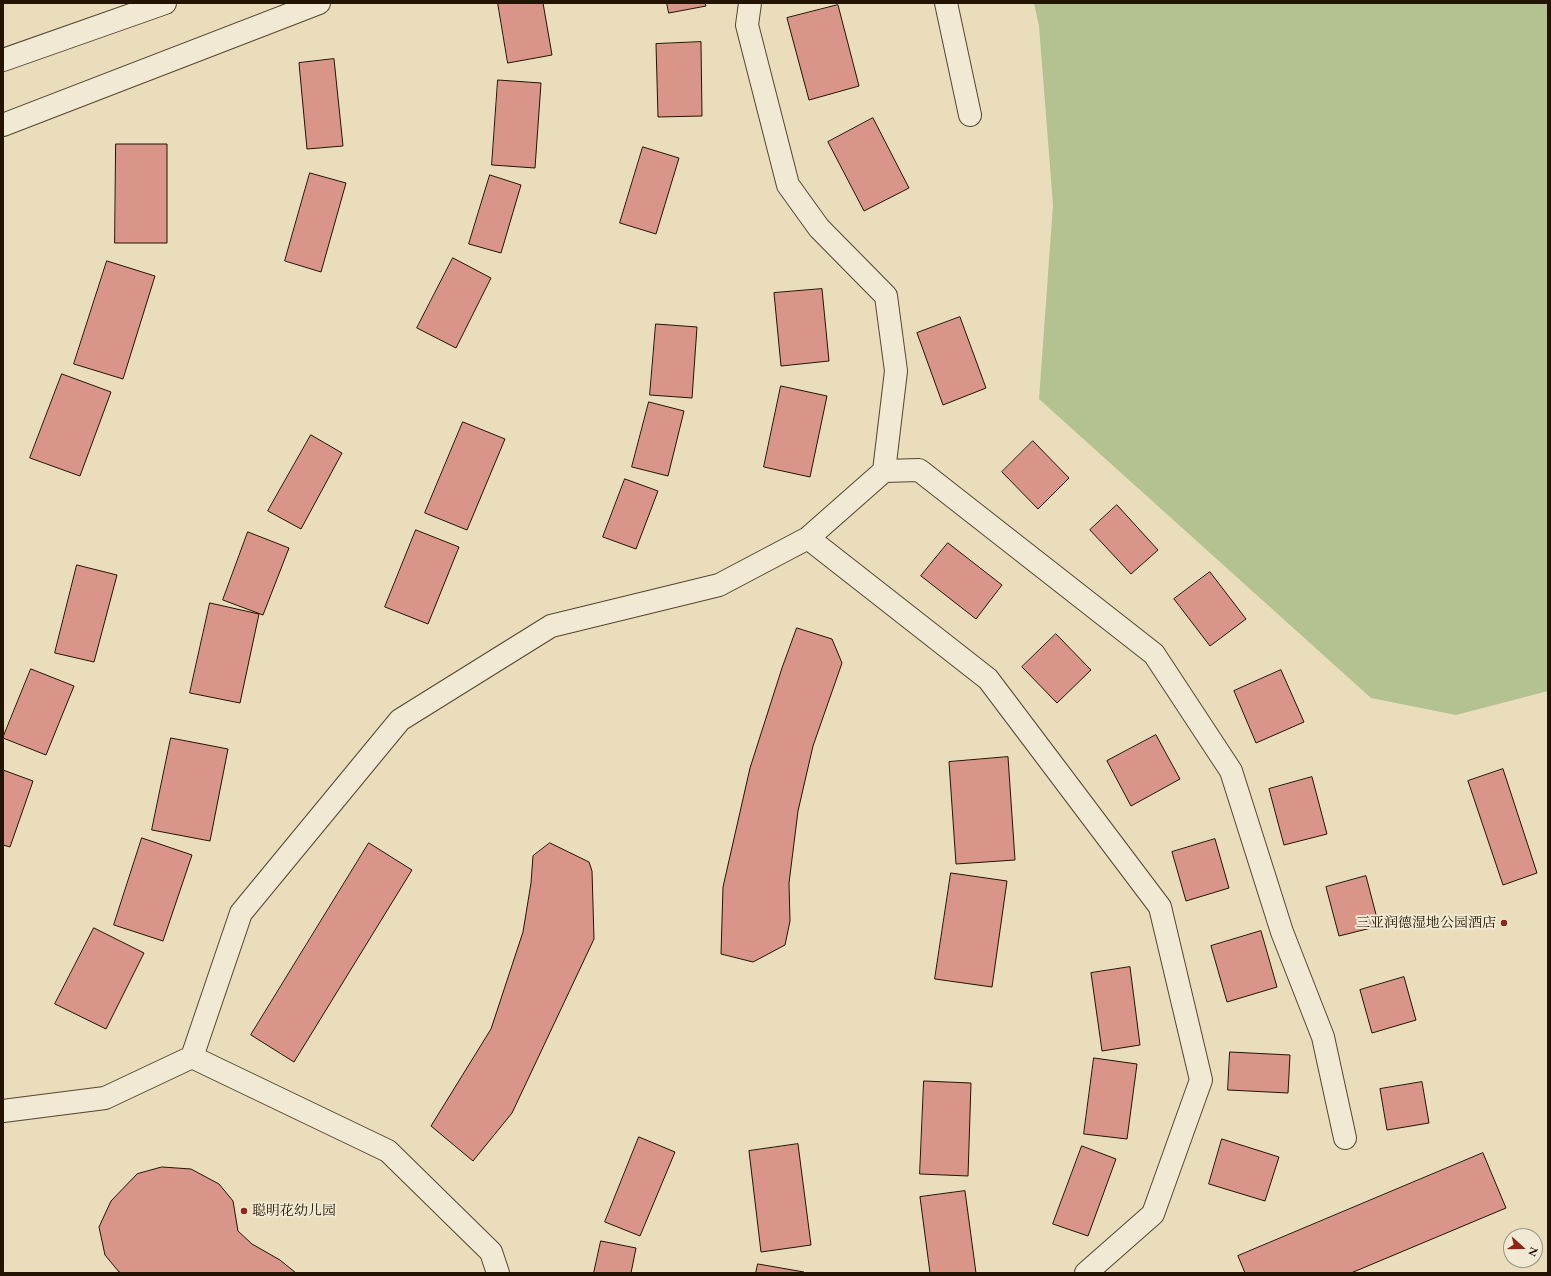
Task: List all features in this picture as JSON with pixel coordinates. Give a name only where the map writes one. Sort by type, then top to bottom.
[{"type":"street","points":[[3,60],[165,3]]},
{"type":"street","points":[[3,125],[319,3]]},
{"type":"street","points":[[750,3],[747,25],[788,185],[819,228],[886,296],[896,371],[884,471]]},
{"type":"street","points":[[946,3],[970,115]]},
{"type":"street","points":[[3,1111],[105,1098],[192,1057],[241,913],[400,720],[551,626],[719,585],[808,538],[884,471],[919,470],[1154,654],[1231,771],[1282,932],[1323,1037],[1345,1138]]},
{"type":"street","points":[[808,538],[988,679],[1160,907],[1200,1080],[1153,1214],[1086,1273]]},
{"type":"street","points":[[192,1057],[388,1151],[491,1252],[498,1273]]},
{"type":"green space","points":[[1034,3],[1548,3],[1548,691],[1456,715],[1371,698],[1039,399],[1053,205],[1039,26]]},
{"type":"building","points":[[498,3],[543,3],[552,55],[508,63]]},
{"type":"building","points":[[667,3],[705,3],[706,6],[669,13]]},
{"type":"building","points":[[838,5],[859,86],[809,100],[787,18]]},
{"type":"building","points":[[701,42],[702,116],[658,117],[656,44]]},
{"type":"building","points":[[334,59],[343,146],[307,149],[299,63]]},
{"type":"building","points":[[498,80],[541,83],[535,168],[492,165]]},
{"type":"building","points":[[873,118],[909,188],[864,211],[828,142]]},
{"type":"building","points":[[116,144],[167,144],[167,243],[115,243]]},
{"type":"building","points":[[643,147],[679,158],[656,234],[620,223]]},
{"type":"building","points":[[310,173],[346,183],[321,272],[285,261]]},
{"type":"building","points":[[490,175],[521,185],[501,253],[469,244]]},
{"type":"building","points":[[453,258],[491,278],[456,348],[417,328]]},
{"type":"building","points":[[107,261],[155,276],[123,379],[74,364]]},
{"type":"building","points":[[822,289],[829,361],[781,366],[774,293]]},
{"type":"building","points":[[960,317],[986,388],[943,405],[917,333]]},
{"type":"building","points":[[656,324],[697,327],[692,398],[650,395]]},
{"type":"building","points":[[62,374],[111,392],[80,476],[30,458]]},
{"type":"building","points":[[781,386],[827,396],[810,477],[764,467]]},
{"type":"building","points":[[649,402],[684,411],[668,476],[632,467]]},
{"type":"building","points":[[463,422],[505,439],[467,530],[425,513]]},
{"type":"building","points":[[311,435],[342,453],[301,529],[268,511]]},
{"type":"building","points":[[1033,441],[1069,478],[1038,509],[1002,472]]},
{"type":"building","points":[[625,479],[658,491],[636,549],[603,537]]},
{"type":"building","points":[[1117,505],[1158,550],[1131,574],[1090,530]]},
{"type":"building","points":[[416,530],[459,547],[428,624],[385,607]]},
{"type":"building","points":[[248,532],[289,548],[263,615],[223,600]]},
{"type":"building","points":[[948,543],[1002,585],[976,619],[921,576]]},
{"type":"building","points":[[77,565],[117,575],[94,662],[55,653]]},
{"type":"building","points":[[1210,572],[1246,619],[1210,646],[1174,599]]},
{"type":"building","points":[[210,603],[259,614],[240,703],[190,693]]},
{"type":"building","points":[[797,628],[832,639],[842,663],[813,746],[798,811],[789,883],[790,921],[785,945],[753,962],[721,954],[723,887],[750,768],[782,668]]},
{"type":"building","points":[[1056,634],[1091,670],[1057,703],[1022,667]]},
{"type":"building","points":[[31,669],[74,686],[46,755],[3,738]]},
{"type":"building","points":[[1281,670],[1304,722],[1256,743],[1234,691]]},
{"type":"building","points":[[1156,735],[1180,779],[1131,806],[1107,761]]},
{"type":"building","points":[[171,738],[228,749],[210,841],[152,830]]},
{"type":"building","points":[[1008,757],[1015,860],[956,864],[949,762]]},
{"type":"building","points":[[1503,769],[1537,873],[1503,885],[1468,781]]},
{"type":"building","points":[[3,770],[33,781],[10,847],[3,845]]},
{"type":"building","points":[[1312,777],[1327,834],[1284,845],[1269,789]]},
{"type":"building","points":[[142,838],[192,855],[163,941],[114,925]]},
{"type":"building","points":[[1215,839],[1229,888],[1186,901],[1172,852]]},
{"type":"building","points":[[369,843],[412,870],[294,1062],[251,1035]]},
{"type":"building","points":[[550,843],[589,862],[592,871],[594,939],[512,1113],[473,1161],[431,1126],[491,1029],[523,932],[531,883],[533,856]]},
{"type":"building","points":[[951,873],[1007,881],[992,987],[935,979]]},
{"type":"building","points":[[1366,876],[1379,926],[1339,936],[1326,887]]},
{"type":"building","points":[[94,928],[144,953],[106,1029],[55,1004]]},
{"type":"building","points":[[1261,931],[1277,987],[1227,1002],[1211,946]]},
{"type":"building","points":[[1130,967],[1140,1045],[1102,1051],[1091,973]]},
{"type":"building","points":[[1404,977],[1416,1020],[1372,1033],[1360,990]]},
{"type":"building","points":[[1230,1052],[1290,1055],[1288,1093],[1228,1090]]},
{"type":"building","points":[[1094,1058],[1137,1064],[1127,1139],[1084,1134]]},
{"type":"building","points":[[924,1081],[971,1083],[968,1176],[920,1174]]},
{"type":"building","points":[[1422,1082],[1429,1123],[1387,1130],[1380,1089]]},
{"type":"building","points":[[639,1137],[675,1152],[640,1236],[605,1222]]},
{"type":"building","points":[[1222,1139],[1279,1157],[1265,1201],[1209,1184]]},
{"type":"building","points":[[798,1144],[811,1245],[761,1252],[749,1151]]},
{"type":"building","points":[[1082,1146],[1116,1159],[1088,1236],[1053,1224]]},
{"type":"building","points":[[1483,1153],[1506,1208],[1351,1273],[1245,1273],[1238,1256]]},
{"type":"building","points":[[162,1167],[191,1169],[219,1184],[233,1201],[238,1231],[252,1244],[280,1260],[296,1273],[119,1272],[105,1255],[99,1227],[111,1201],[137,1174]]},
{"type":"building","points":[[965,1191],[976,1273],[930,1273],[920,1197]]},
{"type":"building","points":[[601,1241],[636,1248],[631,1273],[594,1273]]},
{"type":"building","points":[[758,1264],[804,1272],[804,1273],[756,1273]]},
{"type":"place","name":"三亚润德湿地公园酒店","points":[[1504,923]]},
{"type":"place","name":"聪明花幼儿园","points":[[244,1211]]}]
